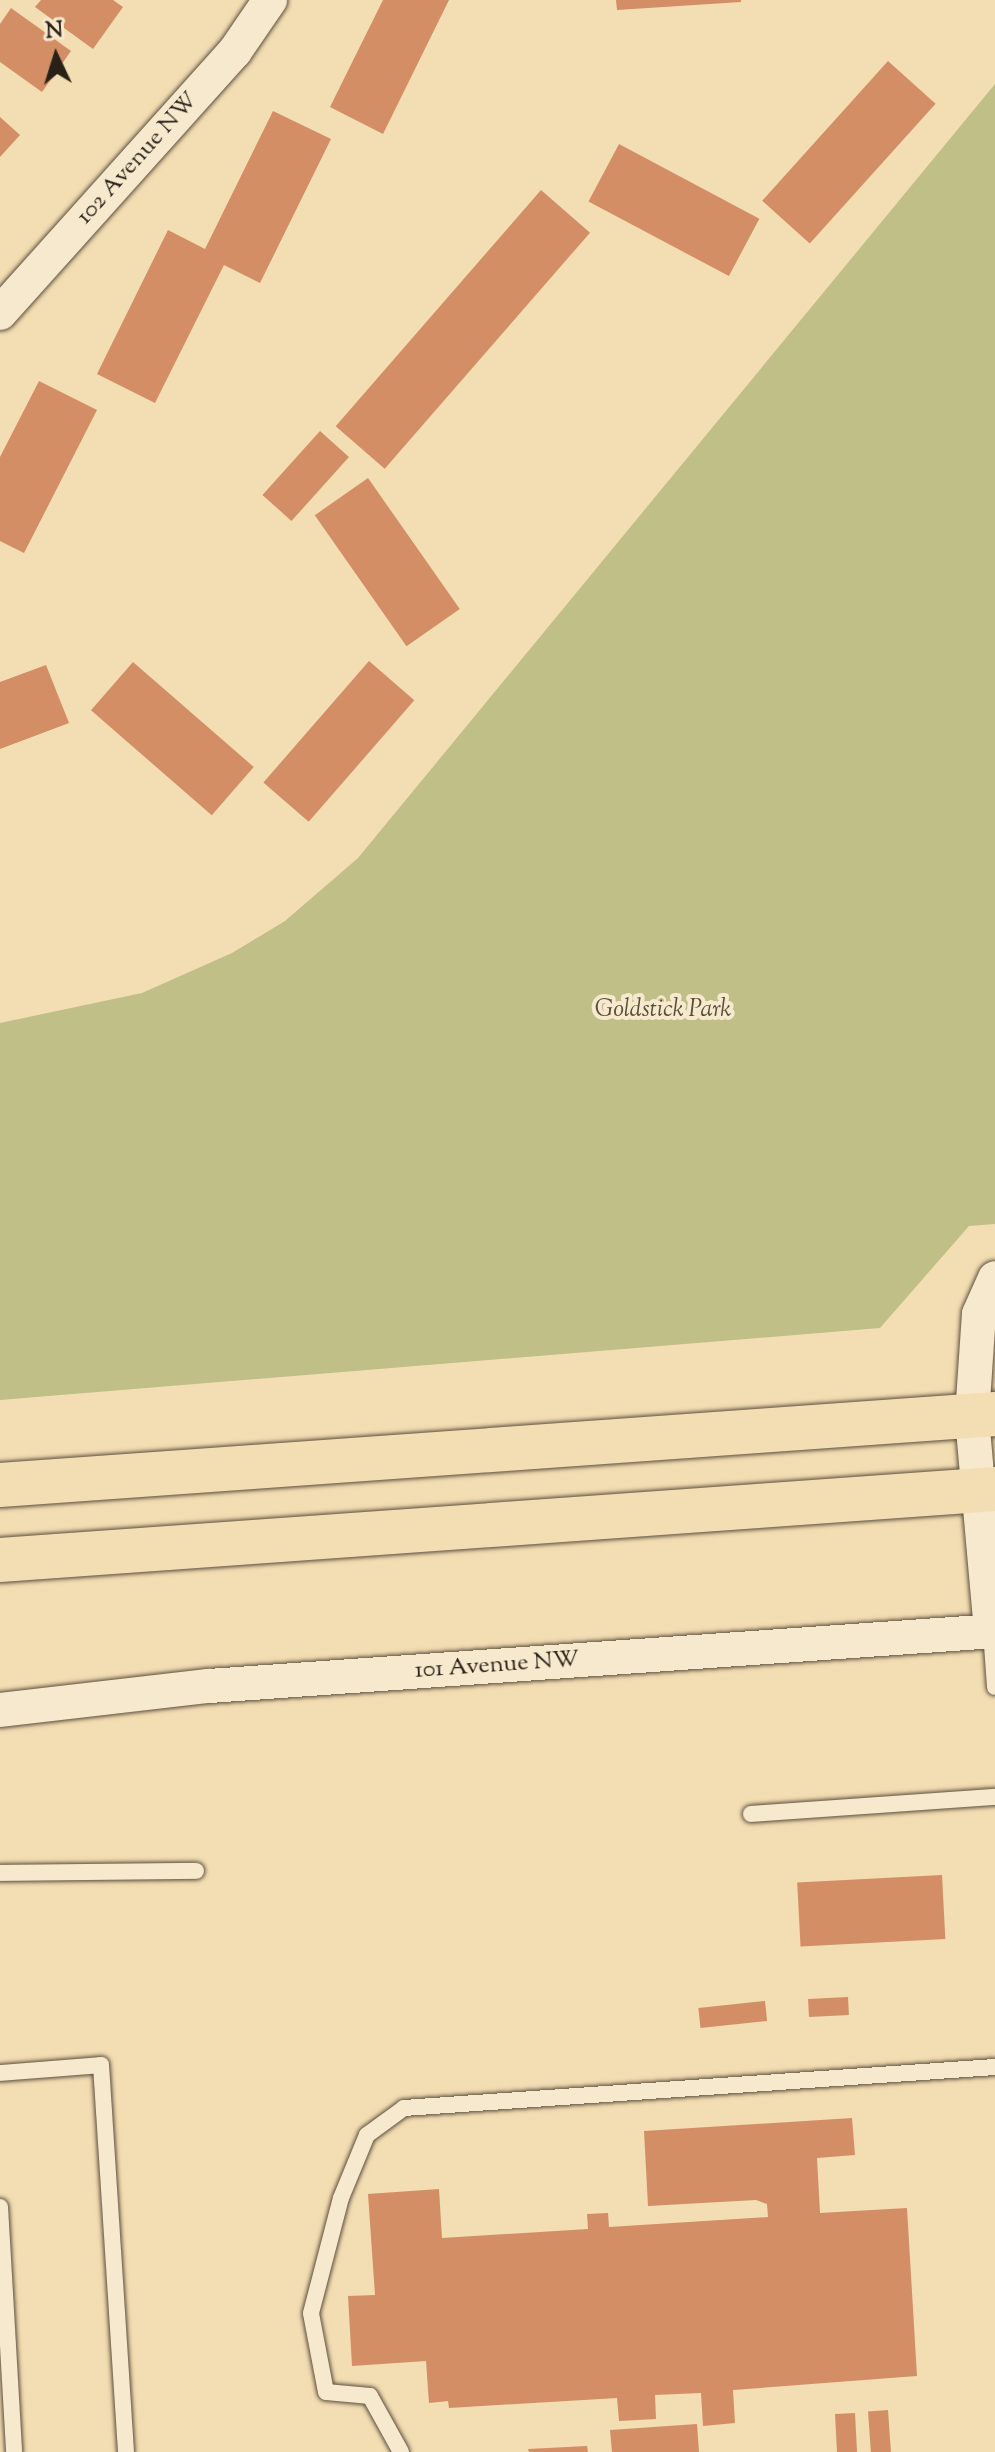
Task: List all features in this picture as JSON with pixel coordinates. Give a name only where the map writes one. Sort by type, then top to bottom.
[{"type":"main road","points":[[0,1485],[983,1415]]},
{"type":"main road","points":[[0,1560],[987,1489]]},
{"type":"street","name":"102 Avenue NW","points":[[0,313],[235,51],[270,0]]},
{"type":"street","points":[[993,1631],[979,1314],[995,1278]]},
{"type":"street","name":"101 Avenue NW","points":[[0,1710],[209,1686],[993,1631]]},
{"type":"lane","points":[[993,1631],[995,1687]]},
{"type":"lane","points":[[751,1814],[995,1797]]},
{"type":"lane","points":[[0,1873],[196,1871]]},
{"type":"lane","points":[[0,2073],[101,2065],[126,2452]]},
{"type":"lane","points":[[401,2452],[370,2396],[326,2392],[311,2313],[341,2198],[367,2135],[404,2108],[995,2067]]},
{"type":"lane","points":[[0,2207],[14,2452]]},
{"type":"green space","name":"Goldstick Park","points":[[995,84],[995,1224],[969,1226],[880,1328],[0,1400],[0,1023],[142,993],[232,953],[285,921],[358,858]]},
{"type":"building","points":[[41,0],[113,0],[123,7],[93,49],[35,7]]},
{"type":"building","points":[[383,0],[449,0],[383,134],[330,107]]},
{"type":"building","points":[[616,0],[741,0],[741,2],[617,10]]},
{"type":"building","points":[[11,8],[71,51],[42,92],[0,62],[0,24]]},
{"type":"building","points":[[888,61],[936,104],[810,244],[762,201]]},
{"type":"building","points":[[273,111],[331,139],[260,283],[224,265],[155,403],[97,374],[168,230],[205,249]]},
{"type":"building","points":[[0,117],[20,135],[0,157]]},
{"type":"building","points":[[619,144],[759,219],[729,276],[588,201]]},
{"type":"building","points":[[541,190],[590,233],[385,469],[336,426]]},
{"type":"building","points":[[39,381],[97,410],[24,553],[0,541],[0,457]]},
{"type":"building","points":[[320,431],[349,457],[291,521],[262,495]]},
{"type":"building","points":[[368,478],[460,609],[407,646],[315,515]]},
{"type":"building","points":[[369,661],[414,700],[309,822],[263,783]]},
{"type":"building","points":[[133,662],[254,767],[212,815],[91,710]]},
{"type":"building","points":[[46,665],[69,723],[0,749],[0,682]]},
{"type":"building","points":[[942,1875],[945,1939],[801,1947],[797,1883]]},
{"type":"building","points":[[848,1997],[849,2015],[809,2017],[808,1999]]},
{"type":"building","points":[[765,2001],[767,2021],[700,2028],[698,2008]]},
{"type":"building","points":[[852,2118],[855,2155],[817,2158],[820,2213],[907,2208],[917,2376],[733,2390],[735,2423],[703,2426],[701,2393],[655,2395],[656,2419],[619,2421],[617,2398],[449,2408],[448,2401],[429,2403],[426,2361],[352,2366],[348,2296],[375,2295],[368,2194],[439,2189],[442,2238],[588,2229],[587,2214],[608,2213],[609,2227],[768,2217],[767,2204],[756,2200],[648,2206],[644,2131]]},
{"type":"building","points":[[888,2410],[891,2452],[871,2452],[868,2411]]},
{"type":"building","points":[[855,2413],[857,2452],[837,2452],[835,2414]]},
{"type":"building","points":[[697,2424],[699,2452],[612,2452],[610,2430]]},
{"type":"building","points":[[587,2446],[588,2452],[529,2452],[528,2449]]}]
